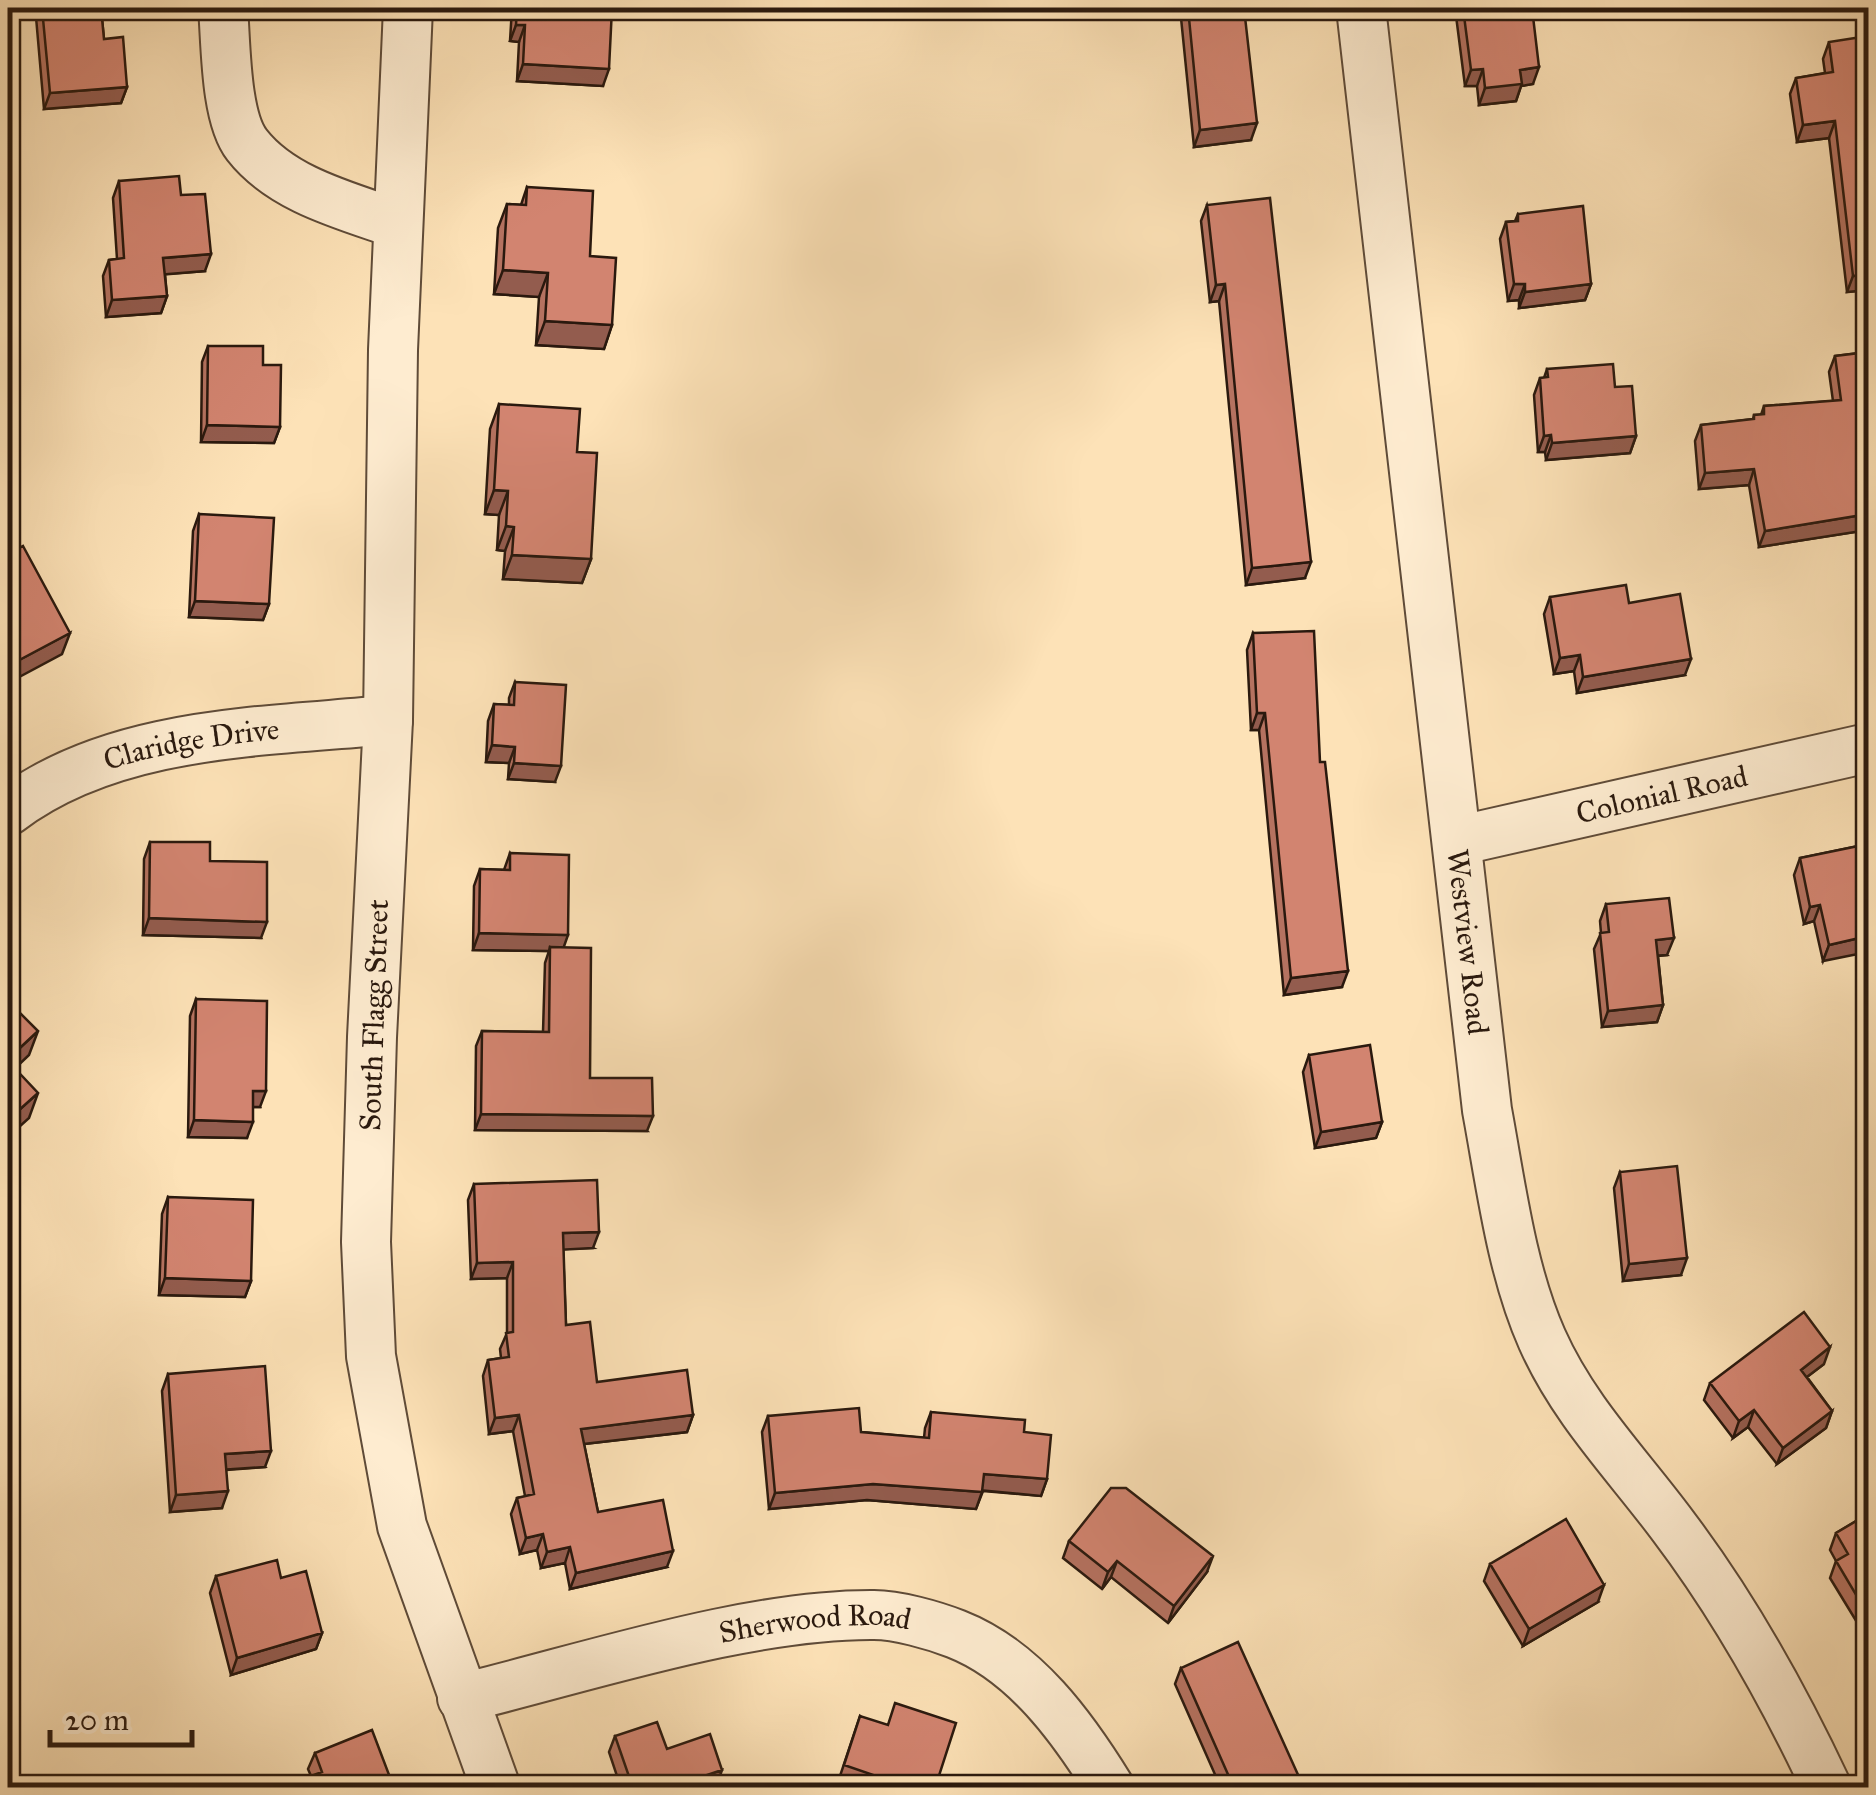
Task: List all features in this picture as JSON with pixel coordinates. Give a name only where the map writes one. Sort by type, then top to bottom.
[{"type":"street","points":[[223,8],[230,93],[245,144],[282,176],[326,198],[398,224]]},
{"type":"street","name":"South Flagg Street","points":[[408,8],[398,224],[388,720],[366,1242],[371,1356],[402,1526],[496,1788]]},
{"type":"street","name":"Westview Road","points":[[1361,8],[1488,1110],[1522,1279],[1541,1337],[1572,1397],[1670,1521],[1766,1662],[1827,1788]]},
{"type":"street","name":"Claridge Drive","points":[[8,811],[30,794],[107,761],[188,740],[388,720]]},
{"type":"street","name":"Colonial Road","points":[[1458,841],[1868,748]]},
{"type":"street","name":"Sherwood Road","points":[[462,1698],[709,1637],[877,1615],[957,1634],[1017,1672],[1073,1727],[1110,1788]]},
{"type":"building","points":[[42,8],[101,8],[104,39],[123,37],[127,87],[50,93]]},
{"type":"building","points":[[517,8],[612,8],[609,69],[523,64],[525,25],[516,25]]},
{"type":"building","points":[[1188,8],[1244,8],[1257,123],[1200,130]]},
{"type":"building","points":[[1463,8],[1532,8],[1539,67],[1520,70],[1522,84],[1485,88],[1483,69],[1471,70]]},
{"type":"building","points":[[1868,36],[1868,274],[1853,276],[1835,121],[1803,125],[1796,78],[1833,72],[1829,42]]},
{"type":"building","points":[[179,176],[181,195],[205,194],[211,254],[163,258],[167,296],[112,300],[109,260],[124,258],[119,181]]},
{"type":"building","points":[[527,187],[593,191],[590,256],[616,258],[612,325],[545,321],[548,273],[503,270],[507,204],[526,205]]},
{"type":"building","points":[[1270,198],[1311,562],[1252,568],[1225,284],[1216,285],[1207,205]]},
{"type":"building","points":[[1583,206],[1591,284],[1525,292],[1525,284],[1514,284],[1506,222],[1518,221],[1518,214]]},
{"type":"building","points":[[208,346],[263,346],[263,365],[281,365],[280,427],[207,425]]},
{"type":"building","points":[[1868,352],[1868,514],[1765,531],[1754,469],[1705,473],[1701,425],[1754,419],[1754,415],[1764,414],[1764,406],[1841,400],[1835,356]]},
{"type":"building","points":[[1613,364],[1615,387],[1632,386],[1636,436],[1552,443],[1551,435],[1544,436],[1540,378],[1548,377],[1547,369]]},
{"type":"building","points":[[499,404],[580,409],[577,452],[597,453],[591,559],[512,555],[514,527],[506,526],[508,491],[494,490]]},
{"type":"building","points":[[199,514],[274,518],[269,604],[195,601]]},
{"type":"building","points":[[23,546],[70,633],[8,666],[8,554]]},
{"type":"building","points":[[1626,585],[1629,603],[1680,594],[1691,659],[1583,677],[1580,655],[1560,658],[1550,597]]},
{"type":"building","points":[[1314,631],[1320,762],[1325,762],[1348,971],[1291,978],[1265,713],[1257,713],[1253,633]]},
{"type":"building","points":[[515,682],[566,685],[561,766],[514,763],[515,747],[492,745],[494,704],[514,705]]},
{"type":"building","points":[[150,842],[210,842],[210,861],[267,862],[267,922],[149,918]]},
{"type":"building","points":[[1868,844],[1868,936],[1829,945],[1820,905],[1810,907],[1800,858]]},
{"type":"building","points":[[510,853],[569,855],[568,935],[479,933],[480,869],[510,870]]},
{"type":"building","points":[[1669,898],[1674,938],[1656,940],[1663,1005],[1608,1011],[1600,933],[1609,932],[1606,904]]},
{"type":"building","points":[[550,947],[591,948],[590,1078],[652,1078],[653,1116],[481,1114],[482,1031],[549,1032]]},
{"type":"building","points":[[196,999],[267,1001],[266,1091],[253,1091],[253,1122],[194,1120]]},
{"type":"building","points":[[8,1001],[38,1031],[8,1059]]},
{"type":"building","points":[[1370,1045],[1382,1122],[1321,1132],[1309,1055]]},
{"type":"building","points":[[8,1061],[38,1093],[8,1120]]},
{"type":"building","points":[[1677,1166],[1687,1258],[1629,1264],[1620,1172]]},
{"type":"building","points":[[597,1180],[599,1232],[563,1233],[566,1325],[590,1322],[597,1382],[687,1370],[693,1415],[581,1429],[598,1512],[663,1500],[673,1551],[576,1573],[570,1547],[547,1552],[543,1534],[526,1538],[517,1498],[534,1494],[519,1415],[495,1418],[488,1360],[509,1357],[506,1333],[513,1332],[513,1262],[477,1263],[474,1184]]},
{"type":"building","points":[[168,1197],[253,1200],[251,1281],[165,1278]]},
{"type":"building","points":[[1804,1312],[1830,1347],[1801,1370],[1832,1411],[1783,1448],[1754,1410],[1739,1421],[1710,1383]]},
{"type":"building","points":[[265,1366],[271,1451],[225,1454],[228,1491],[176,1495],[168,1374]]},
{"type":"building","points":[[859,1408],[861,1432],[929,1438],[931,1412],[1025,1420],[1024,1432],[1051,1435],[1047,1479],[984,1474],[982,1492],[873,1484],[775,1493],[768,1416]]},
{"type":"building","points":[[1111,1488],[1126,1488],[1213,1556],[1174,1606],[1117,1561],[1108,1572],[1069,1541]]},
{"type":"building","points":[[1868,1514],[1868,1615],[1836,1561],[1848,1554],[1836,1533]]},
{"type":"building","points":[[1566,1519],[1604,1585],[1529,1629],[1490,1564]]},
{"type":"building","points":[[277,1560],[281,1578],[306,1571],[322,1633],[237,1658],[216,1576]]},
{"type":"building","points":[[1238,1642],[1304,1788],[1234,1788],[1181,1668]]},
{"type":"building","points":[[895,1703],[956,1723],[935,1788],[911,1788],[844,1765],[860,1716],[888,1725]]},
{"type":"building","points":[[657,1722],[667,1749],[710,1734],[722,1770],[692,1780],[695,1788],[633,1788],[615,1736]]},
{"type":"building","points":[[372,1730],[394,1788],[307,1788],[303,1779],[322,1772],[315,1753]]}]
